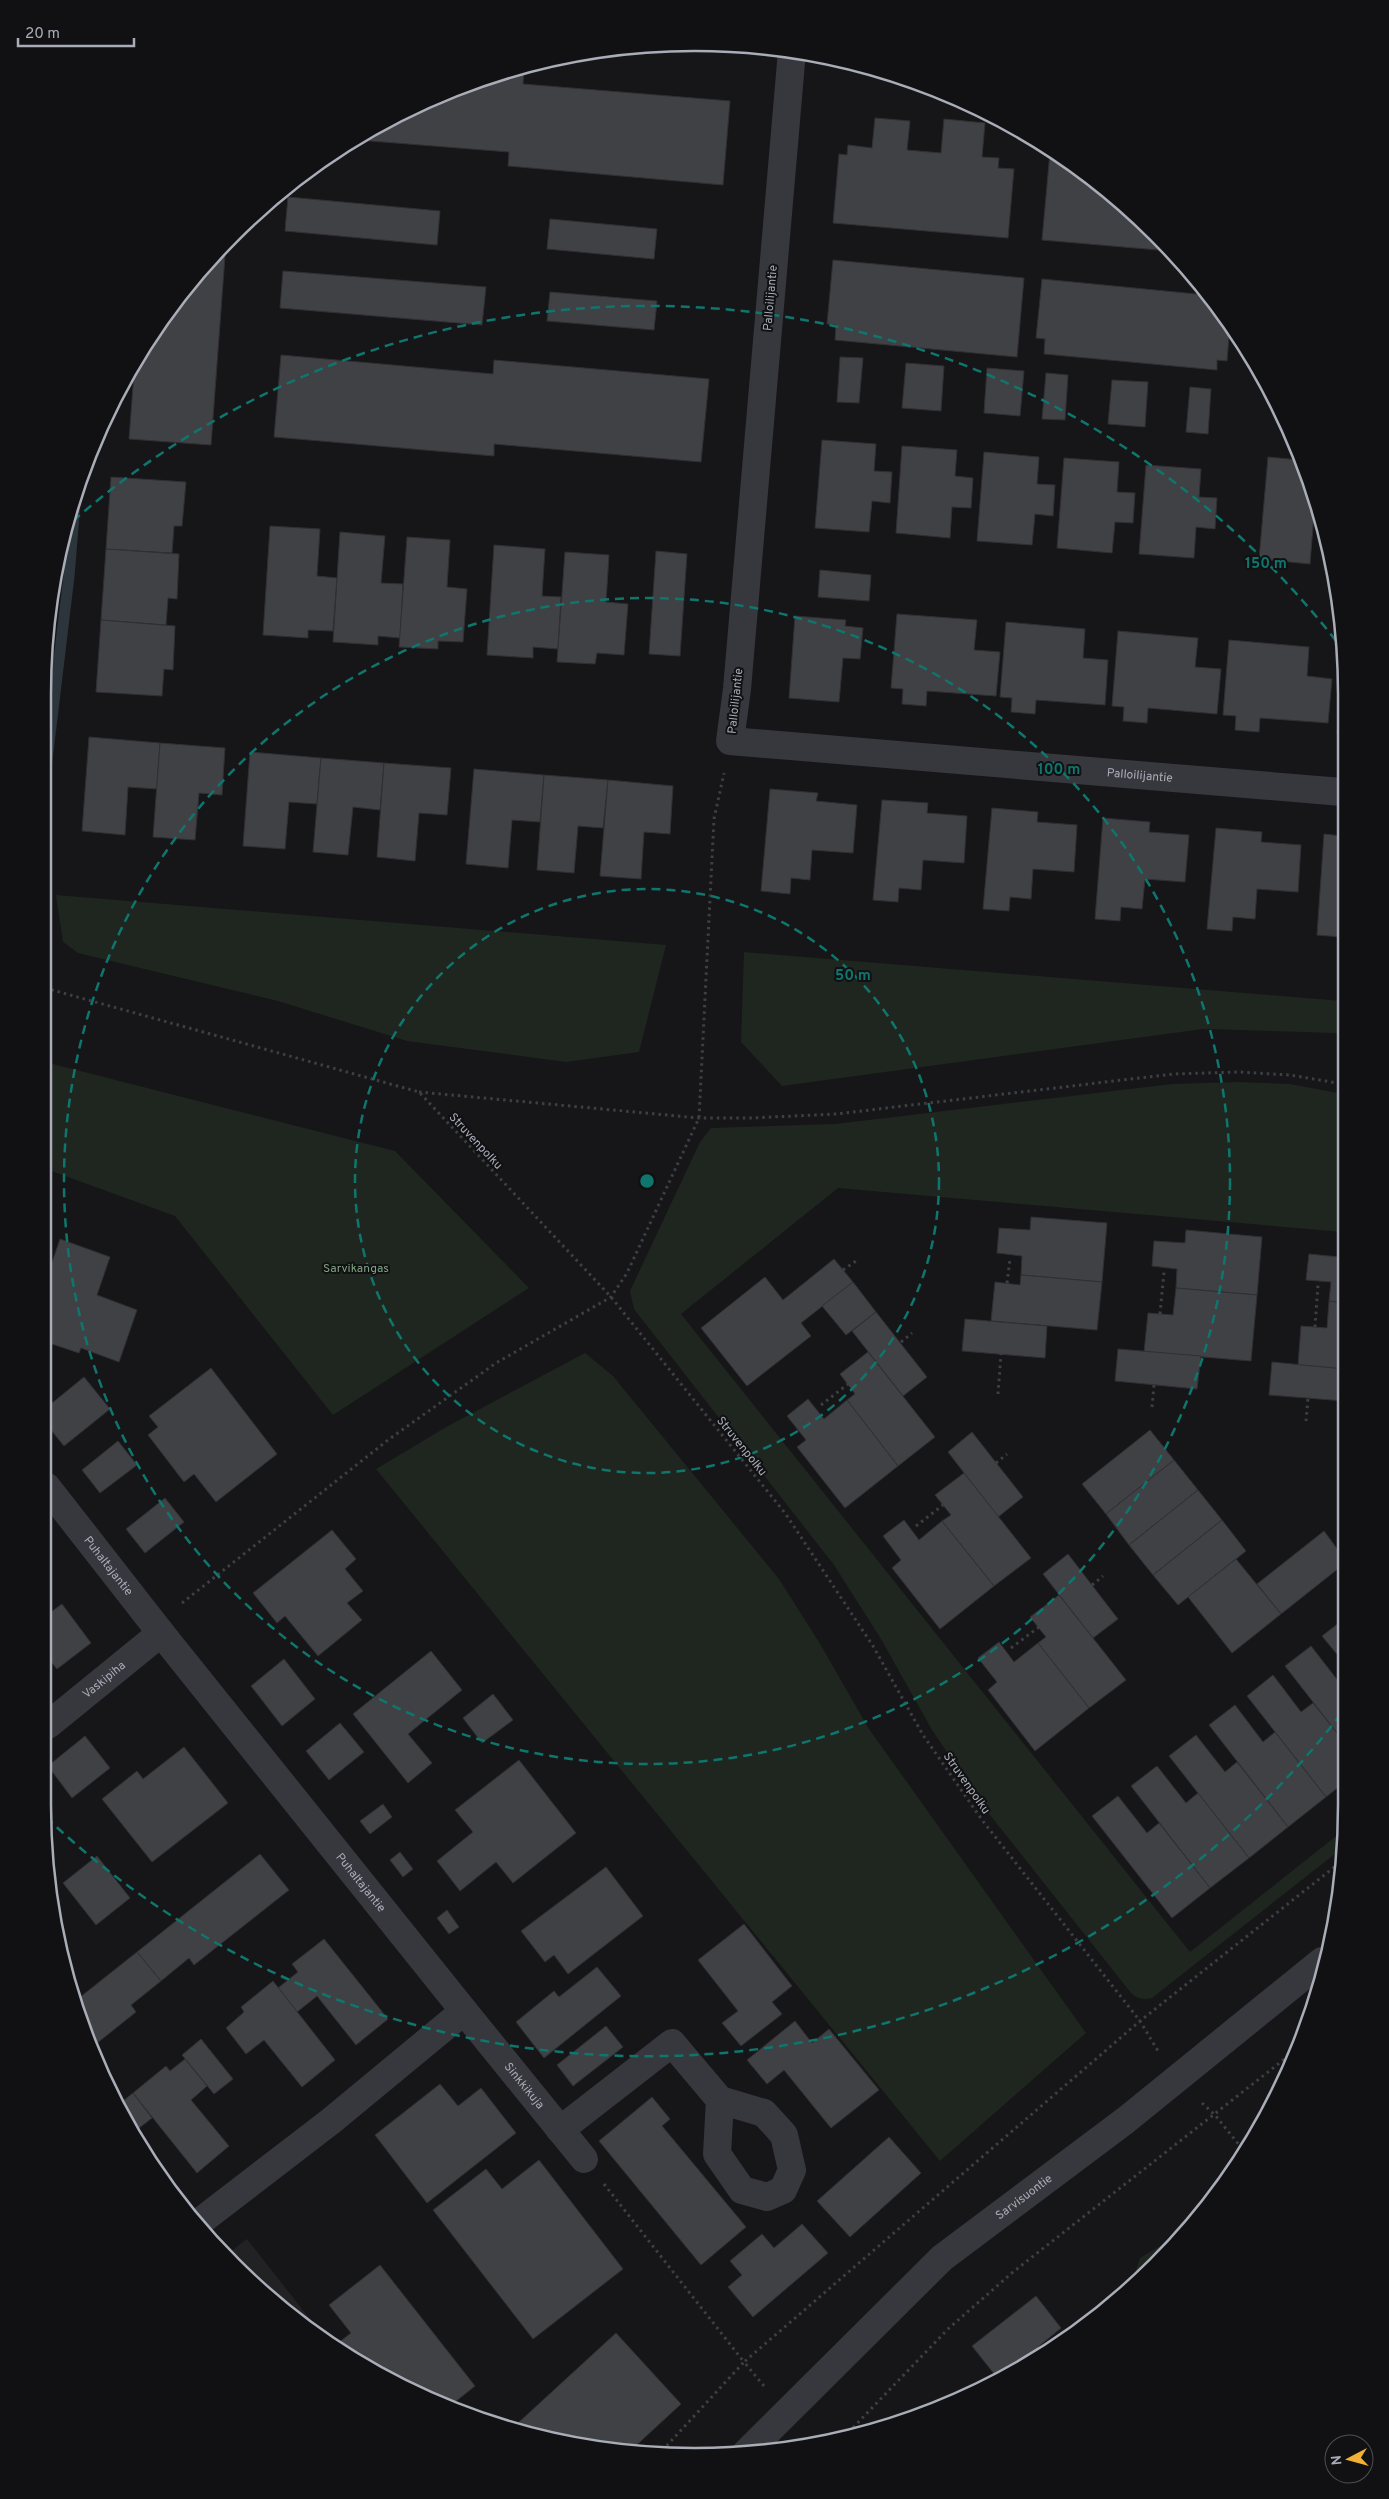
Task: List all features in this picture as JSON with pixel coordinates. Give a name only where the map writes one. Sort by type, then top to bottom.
[{"type":"street","name":"Palloilijantie","points":[[791,59],[738,680],[730,741],[1338,792]]},
{"type":"street","name":"Puhaltajantie","points":[[51,1492],[161,1633],[464,2011]]},
{"type":"street","name":"Vaskipiha","points":[[51,1722],[161,1633]]},
{"type":"street","name":"Sarvisuontie","points":[[754,2444],[942,2258],[1126,2120],[1317,1966]]},
{"type":"street","name":"Sinkkikuja","points":[[464,2011],[584,2160]]},
{"type":"street","points":[[203,2219],[331,2121],[464,2011]]},
{"type":"street","points":[[560,2130],[672,2043],[720,2100]]},
{"type":"path","points":[[161,1633],[170,1612],[388,1440],[496,1363],[611,1297],[627,1273],[699,1118],[714,819],[730,741]]},
{"type":"path","points":[[51,990],[418,1092],[699,1118],[836,1114],[1173,1074],[1239,1072],[1290,1075],[1338,1083]]},
{"type":"path","name":"Struvenpolku","points":[[418,1092],[611,1297],[785,1513],[873,1646],[923,1735],[982,1820],[1140,2021],[1176,2081],[1215,2114],[1240,2145]]},
{"type":"path","points":[[1007,1283],[1010,1259]]},
{"type":"path","points":[[844,1270],[856,1261]]},
{"type":"path","points":[[1160,1314],[1164,1272]]},
{"type":"path","points":[[1314,1327],[1318,1285]]},
{"type":"path","points":[[901,1342],[912,1333]]},
{"type":"path","points":[[998,1394],[1002,1354]]},
{"type":"path","points":[[821,1405],[848,1384]]},
{"type":"path","points":[[1152,1407],[1154,1385]]},
{"type":"path","points":[[1306,1421],[1308,1398]]},
{"type":"path","points":[[996,1463],[1007,1454]]},
{"type":"path","points":[[916,1526],[943,1505]]},
{"type":"path","points":[[1092,1585],[1103,1576]]},
{"type":"path","points":[[1011,1648],[1039,1627]]},
{"type":"path","points":[[666,2447],[744,2362],[1140,2021],[1334,1867]]},
{"type":"path","points":[[853,2428],[948,2329],[1013,2272],[1286,2058]]},
{"type":"path","points":[[584,2160],[744,2362],[787,2411],[806,2437]]},
{"type":"shaded area","points":[[247,2239],[312,2321],[270,2288],[232,2251]]},
{"type":"green space","points":[[56,895],[666,945],[639,1052],[566,1062],[407,1041],[278,1001],[78,953],[63,942]]},
{"type":"green space","points":[[744,952],[1338,1001],[1338,1034],[1203,1029],[782,1086],[741,1042]]},
{"type":"green space","name":"Sarvikangas","points":[[51,1064],[395,1151],[529,1288],[333,1415],[175,1216],[51,1171]]},
{"type":"green space","points":[[1238,1082],[1290,1084],[1338,1093],[1338,1232],[838,1188],[681,1314],[1190,1952],[1337,1836],[1335,1854],[1152,1998],[1143,1999],[1131,1993],[990,1815],[932,1730],[881,1639],[834,1565],[634,1309],[630,1291],[700,1142],[711,1128],[835,1124],[1172,1084]]},
{"type":"green space","points":[[585,1353],[613,1376],[779,1579],[819,1642],[869,1729],[1086,2033],[940,2161],[376,1469],[448,1426]]},
{"type":"green space","points":[[1163,2244],[1135,2272],[1140,2258]]},
{"type":"building","points":[[524,74],[523,84],[730,101],[723,185],[508,166],[509,152],[367,141],[448,100]]},
{"type":"building","points":[[875,118],[910,121],[907,150],[941,153],[944,119],[985,123],[982,157],[999,158],[998,168],[1014,169],[1008,238],[833,223],[839,154],[847,155],[848,145],[872,148]]},
{"type":"building","points":[[1049,158],[1086,184],[1119,211],[1159,250],[1042,240]]},
{"type":"building","points":[[288,197],[440,211],[437,245],[285,231]]},
{"type":"building","points":[[550,219],[657,229],[654,259],[547,249]]},
{"type":"building","points":[[225,256],[211,445],[129,439],[134,380],[137,373],[184,303]]},
{"type":"building","points":[[833,260],[1024,278],[1017,357],[835,340],[836,325],[827,324]]},
{"type":"building","points":[[283,271],[486,287],[482,325],[280,308]]},
{"type":"building","points":[[1042,279],[1198,294],[1229,337],[1227,361],[1217,360],[1217,370],[1044,354],[1045,339],[1036,338]]},
{"type":"building","points":[[550,292],[657,301],[654,330],[547,321]]},
{"type":"building","points":[[281,355],[493,374],[494,360],[709,379],[701,462],[494,444],[494,456],[274,437]]},
{"type":"building","points":[[840,357],[863,358],[859,403],[837,402]]},
{"type":"building","points":[[906,363],[944,366],[941,411],[902,408]]},
{"type":"building","points":[[987,368],[1024,371],[1020,416],[984,413]]},
{"type":"building","points":[[1046,373],[1068,375],[1065,420],[1042,419]]},
{"type":"building","points":[[1112,380],[1148,382],[1145,427],[1108,424]]},
{"type":"building","points":[[1190,387],[1211,389],[1208,434],[1186,432]]},
{"type":"building","points":[[822,440],[876,444],[874,471],[892,472],[890,503],[872,501],[869,532],[815,528]]},
{"type":"building","points":[[902,446],[957,450],[955,476],[973,478],[971,508],[952,507],[950,538],[896,533]]},
{"type":"building","points":[[984,452],[1039,457],[1037,484],[1055,485],[1053,516],[1035,514],[1032,545],[977,541]]},
{"type":"building","points":[[1268,457],[1293,459],[1314,520],[1310,564],[1259,559]]},
{"type":"building","points":[[1064,458],[1119,462],[1117,492],[1135,493],[1133,523],[1115,522],[1112,553],[1057,548]]},
{"type":"building","points":[[1146,465],[1201,469],[1199,497],[1217,498],[1215,529],[1196,527],[1194,558],[1139,554]]},
{"type":"building","points":[[111,477],[186,482],[182,526],[174,526],[172,553],[106,549]]},
{"type":"building","points":[[270,526],[320,529],[317,576],[337,578],[333,631],[308,630],[308,638],[263,635]]},
{"type":"building","points":[[340,532],[385,536],[381,583],[403,584],[400,638],[378,636],[378,645],[333,642]]},
{"type":"building","points":[[407,537],[450,540],[447,587],[467,589],[463,642],[438,641],[438,649],[399,647]]},
{"type":"building","points":[[494,545],[545,549],[542,596],[561,597],[558,649],[533,647],[533,658],[487,655]]},
{"type":"building","points":[[106,549],[179,554],[177,599],[168,598],[166,625],[101,620]]},
{"type":"building","points":[[656,551],[687,554],[680,656],[649,654]]},
{"type":"building","points":[[565,552],[609,555],[606,602],[628,604],[624,655],[597,653],[595,664],[557,662]]},
{"type":"building","points":[[820,570],[871,575],[869,601],[818,597]]},
{"type":"building","points":[[897,614],[977,620],[974,650],[1000,652],[996,696],[927,691],[926,706],[902,704],[903,689],[891,688]]},
{"type":"building","points":[[795,616],[846,620],[845,626],[863,628],[860,659],[843,658],[839,702],[789,698]]},
{"type":"building","points":[[101,620],[175,626],[173,670],[164,669],[162,696],[96,692]]},
{"type":"building","points":[[1006,622],[1085,629],[1083,658],[1108,660],[1105,705],[1036,700],[1035,714],[1011,712],[1012,698],[1000,697]]},
{"type":"building","points":[[1118,631],[1198,638],[1195,667],[1221,669],[1217,714],[1148,708],[1147,723],[1123,721],[1124,707],[1112,706]]},
{"type":"building","points":[[1229,640],[1309,647],[1307,676],[1332,679],[1328,723],[1260,718],[1259,732],[1235,730],[1236,716],[1223,715]]},
{"type":"building","points":[[89,737],[160,743],[157,789],[128,787],[125,835],[82,831]]},
{"type":"building","points":[[160,743],[225,748],[222,795],[199,793],[195,840],[153,837]]},
{"type":"building","points":[[250,752],[321,758],[317,804],[289,802],[285,849],[243,846]]},
{"type":"building","points":[[321,758],[384,763],[380,810],[353,807],[348,855],[313,852]]},
{"type":"building","points":[[384,763],[451,768],[447,815],[419,813],[415,861],[377,857]]},
{"type":"building","points":[[474,769],[544,775],[540,822],[512,820],[508,868],[466,864]]},
{"type":"building","points":[[544,775],[608,780],[603,828],[578,826],[574,873],[537,870]]},
{"type":"building","points":[[608,780],[673,786],[670,834],[644,832],[641,879],[600,876]]},
{"type":"building","points":[[770,789],[818,793],[816,801],[857,805],[853,853],[812,850],[810,880],[791,878],[790,894],[761,891]]},
{"type":"building","points":[[882,800],[928,803],[927,813],[967,816],[964,863],[923,860],[921,890],[899,888],[898,902],[873,900]]},
{"type":"building","points":[[992,808],[1038,812],[1037,822],[1077,825],[1074,872],[1033,869],[1031,899],[1010,897],[1009,911],[983,909]]},
{"type":"building","points":[[1103,818],[1150,822],[1149,832],[1189,835],[1185,882],[1145,879],[1142,909],[1121,907],[1120,921],[1095,919]]},
{"type":"building","points":[[1216,828],[1262,832],[1261,842],[1301,845],[1298,892],[1257,889],[1255,919],[1233,917],[1232,931],[1207,929]]},
{"type":"building","points":[[1324,834],[1338,836],[1338,937],[1317,935]]},
{"type":"building","points":[[1031,1217],[1107,1223],[1102,1282],[1021,1275],[1022,1256],[997,1253],[999,1228],[1030,1230]]},
{"type":"building","points":[[1186,1230],[1262,1237],[1257,1295],[1176,1288],[1177,1269],[1152,1266],[1154,1241],[1185,1243]]},
{"type":"building","points":[[60,1239],[110,1257],[97,1295],[137,1310],[119,1362],[81,1348],[79,1353],[51,1344],[51,1265]]},
{"type":"building","points":[[1309,1254],[1338,1257],[1338,1302],[1329,1301],[1331,1282],[1306,1280]]},
{"type":"building","points":[[834,1259],[853,1282],[801,1323],[811,1336],[747,1386],[701,1328],[765,1277],[783,1300]]},
{"type":"building","points":[[1021,1275],[1102,1282],[1097,1330],[991,1321],[995,1282],[1020,1285]]},
{"type":"building","points":[[853,1282],[876,1312],[846,1335],[822,1306]]},
{"type":"building","points":[[1176,1288],[1257,1295],[1251,1361],[1144,1352],[1148,1313],[1173,1315]]},
{"type":"building","points":[[1329,1301],[1338,1302],[1338,1368],[1298,1365],[1301,1326],[1327,1328]]},
{"type":"building","points":[[876,1312],[927,1377],[903,1396],[852,1331]]},
{"type":"building","points":[[965,1319],[1047,1326],[1045,1358],[962,1351]]},
{"type":"building","points":[[1118,1349],[1201,1356],[1197,1389],[1115,1381]]},
{"type":"building","points":[[868,1352],[935,1437],[898,1466],[847,1400],[855,1394],[840,1374]]},
{"type":"building","points":[[1272,1362],[1338,1368],[1338,1401],[1269,1395]]},
{"type":"building","points":[[211,1368],[277,1454],[216,1502],[194,1474],[184,1482],[148,1435],[158,1427],[149,1416]]},
{"type":"building","points":[[84,1377],[110,1409],[64,1446],[51,1430],[51,1404]]},
{"type":"building","points":[[808,1399],[824,1419],[847,1400],[898,1466],[845,1508],[797,1447],[806,1440],[787,1416]]},
{"type":"building","points":[[1150,1430],[1174,1460],[1106,1514],[1082,1484]]},
{"type":"building","points":[[972,1432],[1023,1497],[998,1517],[948,1452]]},
{"type":"building","points":[[118,1441],[137,1465],[100,1493],[82,1470]]},
{"type":"building","points":[[1174,1460],[1198,1490],[1129,1545],[1106,1514]]},
{"type":"building","points":[[964,1473],[1031,1558],[994,1586],[942,1521],[951,1515],[935,1495]]},
{"type":"building","points":[[1198,1490],[1222,1520],[1153,1575],[1129,1545]]},
{"type":"building","points":[[165,1498],[184,1522],[145,1553],[126,1529]]},
{"type":"building","points":[[904,1520],[919,1540],[942,1521],[994,1586],[940,1629],[892,1568],[901,1560],[883,1536]]},
{"type":"building","points":[[1222,1520],[1246,1551],[1178,1605],[1153,1575]]},
{"type":"building","points":[[332,1530],[356,1559],[345,1569],[363,1591],[347,1603],[362,1620],[318,1656],[285,1616],[277,1623],[253,1593]]},
{"type":"building","points":[[1324,1531],[1338,1550],[1338,1569],[1281,1614],[1257,1584]]},
{"type":"building","points":[[1068,1554],[1118,1619],[1093,1638],[1043,1574]]},
{"type":"building","points":[[1236,1559],[1281,1614],[1232,1653],[1188,1597]]},
{"type":"building","points":[[1059,1595],[1126,1680],[1089,1708],[1038,1643],[1046,1637],[1030,1617]]},
{"type":"building","points":[[62,1604],[91,1643],[57,1669],[51,1662],[51,1612]]},
{"type":"building","points":[[1338,1624],[1338,1655],[1322,1636]]},
{"type":"building","points":[[999,1642],[1014,1662],[1038,1643],[1089,1708],[1035,1751],[988,1690],[997,1682],[978,1658]]},
{"type":"building","points":[[1311,1646],[1338,1681],[1338,1734],[1285,1666]]},
{"type":"building","points":[[431,1651],[462,1690],[408,1734],[432,1763],[408,1783],[353,1714]]},
{"type":"building","points":[[284,1659],[315,1699],[282,1726],[251,1686]]},
{"type":"building","points":[[1273,1675],[1301,1712],[1313,1703],[1338,1734],[1338,1788],[1326,1797],[1247,1696]]},
{"type":"building","points":[[493,1694],[513,1720],[482,1743],[463,1718]]},
{"type":"building","points":[[1235,1705],[1263,1742],[1275,1732],[1326,1797],[1288,1827],[1209,1725]]},
{"type":"building","points":[[340,1723],[364,1752],[329,1780],[306,1751]]},
{"type":"building","points":[[1196,1735],[1225,1772],[1237,1762],[1288,1827],[1249,1858],[1169,1756]]},
{"type":"building","points":[[85,1736],[110,1768],[72,1798],[51,1770],[51,1764]]},
{"type":"building","points":[[184,1747],[228,1803],[152,1862],[102,1799],[137,1771],[143,1779]]},
{"type":"building","points":[[519,1760],[576,1833],[513,1883],[496,1862],[460,1891],[437,1861],[473,1832],[455,1810]]},
{"type":"building","points":[[1157,1766],[1186,1803],[1198,1793],[1249,1858],[1210,1888],[1131,1786]]},
{"type":"building","points":[[1118,1796],[1147,1833],[1159,1823],[1210,1888],[1172,1918],[1092,1816]]},
{"type":"building","points":[[383,1804],[392,1817],[370,1834],[360,1821]]},
{"type":"building","points":[[400,1852],[413,1869],[403,1877],[390,1860]]},
{"type":"building","points":[[260,1854],[289,1890],[194,1965],[189,1958],[161,1981],[137,1952]]},
{"type":"building","points":[[97,1856],[130,1898],[96,1925],[63,1883]]},
{"type":"building","points":[[606,1867],[643,1916],[568,1974],[554,1955],[545,1962],[521,1931]]},
{"type":"building","points":[[447,1910],[459,1927],[449,1934],[437,1918]]},
{"type":"building","points":[[744,1924],[792,1986],[772,2002],[782,2014],[741,2046],[722,2023],[738,2011],[698,1960]]},
{"type":"building","points":[[324,1939],[388,2019],[356,2045],[317,1996],[297,2012],[278,1988],[298,1972],[292,1964]]},
{"type":"building","points":[[137,1952],[161,1981],[131,2005],[136,2012],[97,2043],[81,1997]]},
{"type":"building","points":[[597,1967],[621,1996],[544,2058],[516,2022],[554,1991],[559,1997]]},
{"type":"building","points":[[273,1981],[335,2060],[302,2087],[264,2040],[246,2054],[226,2028],[244,2012],[241,2007]]},
{"type":"building","points":[[795,2021],[812,2043],[829,2029],[879,2090],[831,2128],[784,2070],[767,2084],[747,2060]]},
{"type":"building","points":[[606,2026],[623,2047],[573,2086],[557,2065]]},
{"type":"building","points":[[201,2039],[233,2079],[214,2094],[182,2055]]},
{"type":"building","points":[[185,2059],[207,2086],[191,2100],[229,2146],[197,2173],[133,2093],[166,2066],[170,2071]]},
{"type":"building","points":[[440,2084],[458,2106],[481,2088],[516,2133],[427,2203],[375,2135]]},
{"type":"building","points":[[133,2093],[152,2118],[139,2128],[124,2100]]},
{"type":"building","points":[[652,2097],[670,2119],[662,2126],[746,2227],[701,2265],[599,2141]]},
{"type":"building","points":[[889,2137],[921,2173],[850,2237],[817,2201]]},
{"type":"building","points":[[539,2160],[623,2269],[533,2339],[433,2210],[486,2169],[502,2189]]},
{"type":"building","points":[[802,2224],[828,2253],[753,2317],[728,2287],[742,2275],[730,2261],[762,2234],[774,2248]]},
{"type":"building","points":[[380,2265],[475,2386],[455,2402],[373,2362],[340,2341],[351,2333],[329,2305]]},
{"type":"building","points":[[1036,2296],[1061,2328],[1039,2348],[994,2373],[972,2346]]},
{"type":"building","points":[[616,2333],[681,2404],[637,2445],[569,2435],[518,2423]]},
{"type":"waterway","points":[[51,726],[73,528]]}]
